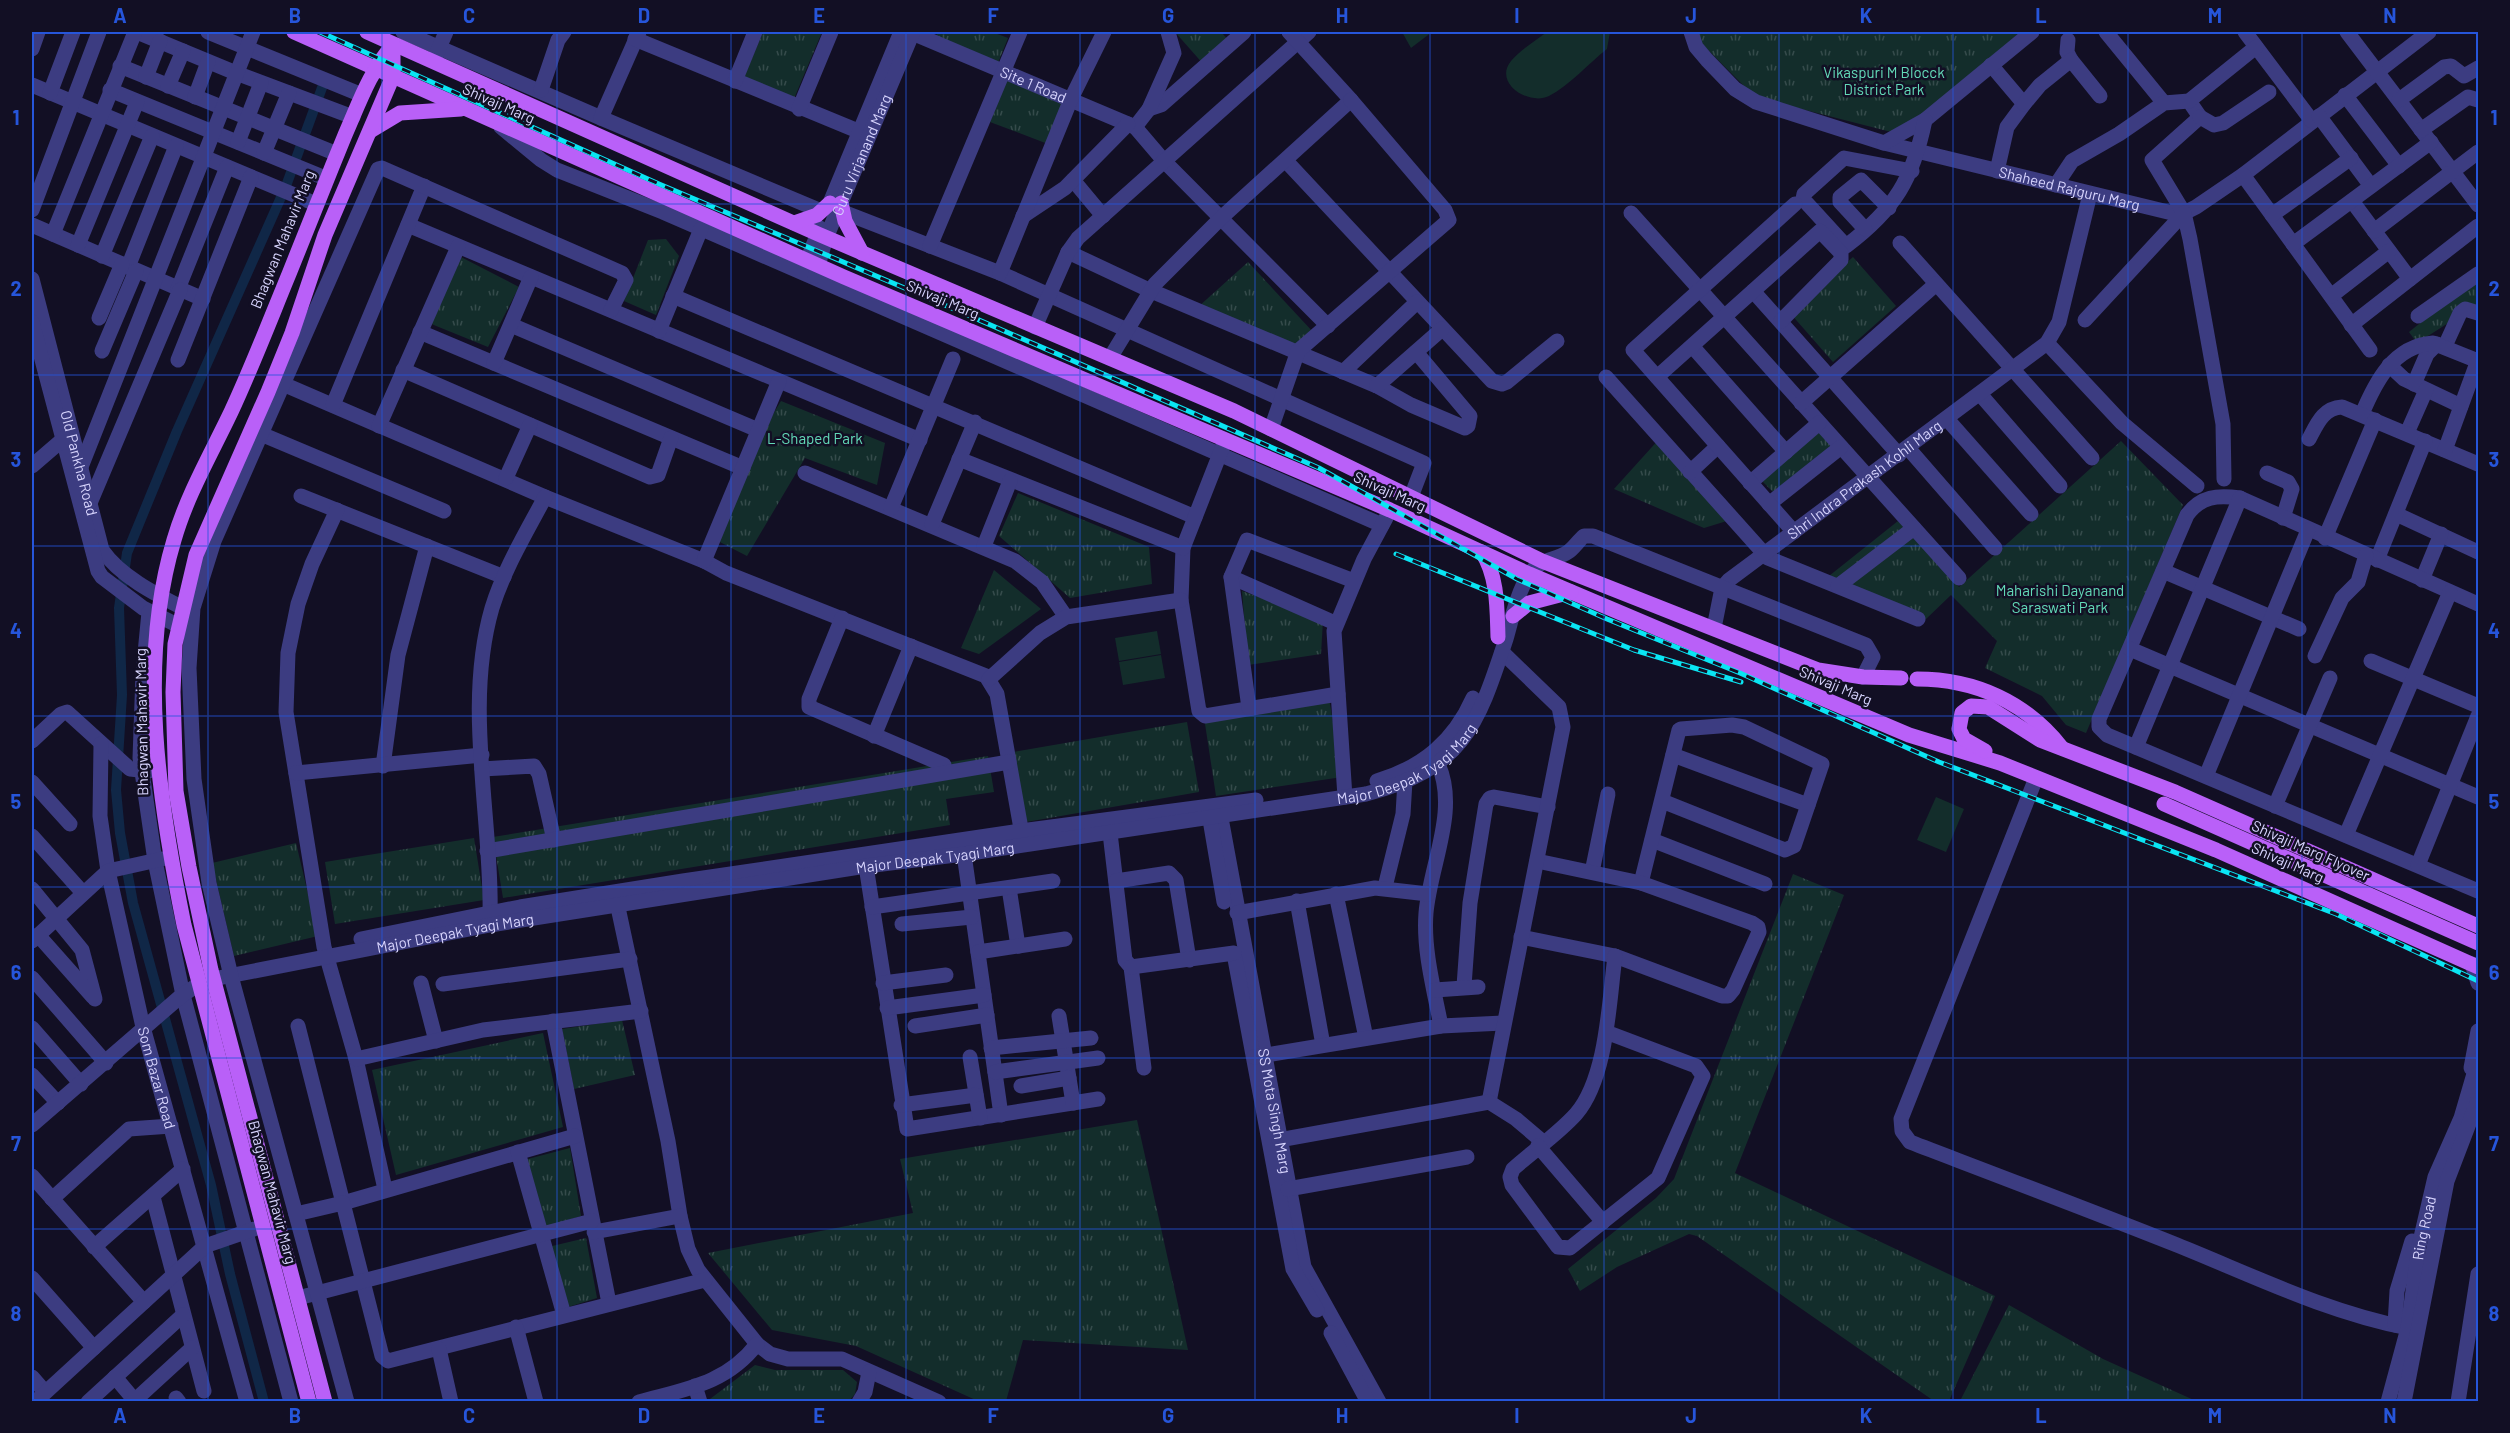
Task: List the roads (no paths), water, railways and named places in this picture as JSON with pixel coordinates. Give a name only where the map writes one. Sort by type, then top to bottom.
[{"type":"main road","name":"Shivaji Marg","points":[[294,32],[494,120],[962,335],[1226,439],[1390,510],[1527,573],[1909,735],[2000,763],[2216,850],[2476,965]]},
{"type":"main road","name":"Shivaji Marg","points":[[370,32],[432,63],[862,254],[1110,358],[1271,429],[1536,559],[1818,670],[1863,677],[1901,678]]},
{"type":"main road","name":"Bhagwan Mahavir Marg","points":[[325,1401],[298,1298],[171,858],[158,771],[153,615],[160,597],[174,539],[194,486],[231,411],[325,178],[374,67],[393,45]]},
{"type":"main road","points":[[393,45],[393,76]]},
{"type":"main road","name":"Bhagwan Mahavir Marg","points":[[309,1401],[264,1226],[205,977],[176,790],[172,735],[183,646],[179,626],[196,555],[279,382],[326,235],[393,76]]},
{"type":"main road","points":[[369,131],[400,113],[467,110]]},
{"type":"main road","points":[[794,223],[834,207],[862,254]]},
{"type":"main road","points":[[1482,552],[1490,567],[1495,590],[1500,645]]},
{"type":"main road","points":[[1513,615],[1529,603],[1571,592]]},
{"type":"main road","name":"Shivaji Marg","points":[[1917,679],[1963,683],[2007,699],[2032,717],[2064,750],[2175,792],[2476,924]]},
{"type":"main road","points":[[2036,778],[1964,739],[1959,729],[1962,713],[1977,705],[1988,707],[2040,740],[2064,750]]},
{"type":"main road","name":"Shivaji Marg Flyover","points":[[2136,778],[2164,804],[2478,943]]},
{"type":"main road","points":[[2423,941],[2438,941],[2446,934],[2447,919],[2437,908]]},
{"type":"street","points":[[32,49],[38,32]]},
{"type":"street","points":[[50,93],[73,32]]},
{"type":"street","points":[[32,210],[99,32]]},
{"type":"street","points":[[53,234],[100,113],[136,32],[261,83],[353,117]]},
{"type":"street","points":[[208,32],[362,95]]},
{"type":"street","points":[[81,467],[153,279],[253,32]]},
{"type":"street","points":[[403,32],[601,118],[1000,273],[1424,463],[1411,497]]},
{"type":"street","points":[[432,63],[446,32]]},
{"type":"street","points":[[541,90],[558,40],[564,32]]},
{"type":"street","points":[[735,81],[754,32]]},
{"type":"street","points":[[799,109],[831,32]]},
{"type":"street","name":"Site 1 Road","points":[[909,32],[935,36],[1003,70],[1131,126]]},
{"type":"street","name":"Guru Virjanand Marg","points":[[834,207],[858,131],[909,32]]},
{"type":"street","name":"Guru Virjanand Marg","points":[[813,268],[822,236],[909,32]]},
{"type":"street","points":[[1000,273],[1071,99],[1104,32]]},
{"type":"street","points":[[1023,216],[1073,180],[1149,109],[1174,53],[1168,32]]},
{"type":"street","points":[[1149,109],[1161,105],[1244,32]]},
{"type":"street","name":"Shaheed Rajguru Marg","points":[[1691,32],[1700,53],[1742,95],[1884,143],[2151,210],[2184,213]]},
{"type":"street","points":[[1884,143],[1925,120],[2032,32]]},
{"type":"street","points":[[2106,32],[2163,103]]},
{"type":"street","points":[[2245,32],[2351,158],[2371,186]]},
{"type":"street","points":[[2347,32],[2478,204]]},
{"type":"street","points":[[2085,320],[2184,213],[2243,175],[2429,32]]},
{"type":"street","points":[[930,246],[1003,70],[1015,33]]},
{"type":"street","points":[[601,118],[637,35],[799,109],[858,131]]},
{"type":"street","points":[[1035,327],[1068,252],[1078,238],[1299,35],[1449,216],[1446,224],[1298,351],[1283,400],[1271,429]]},
{"type":"street","points":[[2068,40],[2067,52],[2071,60],[2100,96]]},
{"type":"street","points":[[146,77],[160,41]]},
{"type":"street","points":[[2056,185],[2072,161],[2119,134],[2163,103],[2189,102],[2256,46]]},
{"type":"street","points":[[168,86],[183,51]]},
{"type":"street","points":[[1997,171],[2007,128],[2040,85],[2071,60]]},
{"type":"street","points":[[195,97],[208,62]]},
{"type":"street","points":[[1991,65],[2024,104]]},
{"type":"street","points":[[120,66],[337,154]]},
{"type":"street","points":[[2398,100],[2444,67],[2451,66],[2464,76],[2478,68]]},
{"type":"street","points":[[238,142],[261,83]]},
{"type":"street","points":[[32,86],[316,204]]},
{"type":"street","points":[[110,90],[325,178]]},
{"type":"street","points":[[2189,102],[2200,117],[2214,125],[2223,123],[2269,92]]},
{"type":"street","points":[[264,153],[289,93]]},
{"type":"street","points":[[2345,95],[2399,166]]},
{"type":"street","points":[[2293,244],[2399,166],[2426,136],[2468,98],[2478,100]]},
{"type":"street","points":[[1110,358],[1149,290],[1221,218],[1351,100]]},
{"type":"street","points":[[78,245],[137,102]]},
{"type":"street","points":[[2200,117],[2152,160],[2184,213],[2223,424],[2224,479]]},
{"type":"street","points":[[494,120],[541,160],[557,170],[701,229],[813,268]]},
{"type":"street","points":[[1912,171],[1844,158],[1804,194],[1804,202],[1846,246],[1889,208],[1905,186],[1912,171],[1918,152],[1925,120]]},
{"type":"street","points":[[1131,126],[1328,326]]},
{"type":"street","points":[[102,256],[152,136]]},
{"type":"street","points":[[102,351],[128,267],[176,146]]},
{"type":"street","points":[[2374,231],[2478,152]]},
{"type":"street","points":[[2272,215],[2351,158]]},
{"type":"street","points":[[1286,161],[1442,329],[1497,384],[1507,382],[1557,341]]},
{"type":"street","points":[[90,503],[227,167]]},
{"type":"street","points":[[347,1401],[230,971],[209,883],[194,779],[188,682],[183,646],[199,586],[235,490],[261,434],[279,382],[378,169],[382,168],[622,273],[626,280],[611,310]]},
{"type":"street","points":[[2243,175],[2370,350]]},
{"type":"street","points":[[178,360],[250,177]]},
{"type":"street","points":[[1073,180],[1103,216]]},
{"type":"street","points":[[1865,229],[1840,202],[1840,197],[1861,180],[1889,208]]},
{"type":"street","points":[[333,405],[424,186]]},
{"type":"street","points":[[2090,194],[2059,322],[2044,346],[2122,423],[2197,486]]},
{"type":"street","points":[[2352,201],[2410,279]]},
{"type":"street","points":[[1794,532],[1633,350],[1795,204]]},
{"type":"street","points":[[1631,213],[1959,578]]},
{"type":"street","points":[[32,225],[203,299]]},
{"type":"street","points":[[408,225],[920,440]]},
{"type":"street","points":[[2351,325],[2478,226]]},
{"type":"street","points":[[659,331],[701,229]]},
{"type":"street","points":[[1657,377],[1820,231],[1841,253],[1840,260],[1780,321]]},
{"type":"street","points":[[1900,243],[2092,458]]},
{"type":"street","points":[[379,426],[458,247]]},
{"type":"street","points":[[2331,296],[2389,251]]},
{"type":"street","points":[[1068,252],[1149,290],[1377,386],[1411,405],[1465,428],[1468,426],[1470,416],[1416,352]]},
{"type":"street","points":[[99,318],[128,267]]},
{"type":"street","points":[[2418,316],[2478,274]]},
{"type":"street","points":[[494,363],[531,277]]},
{"type":"street","name":"Old Pankha Road","points":[[32,279],[94,562],[102,578],[131,600],[153,615],[179,626]]},
{"type":"street","points":[[1802,403],[1936,284]]},
{"type":"street","points":[[1753,291],[1830,377],[1904,451],[1995,548]]},
{"type":"street","points":[[674,296],[934,404],[1195,517]]},
{"type":"street","points":[[1343,372],[1417,302]]},
{"type":"street","points":[[2407,434],[2427,354],[2441,345],[2460,313],[2465,309],[2478,314]]},
{"type":"street","points":[[511,325],[758,430]]},
{"type":"street","name":"Old Pankha Road","points":[[32,327],[67,436],[81,467],[102,550],[110,561],[160,597],[183,608]]},
{"type":"street","points":[[1377,386],[1442,329]]},
{"type":"street","points":[[420,332],[743,468]]},
{"type":"street","points":[[962,335],[1220,454],[1382,525]]},
{"type":"street","points":[[2325,538],[2369,417],[2376,380],[2389,365],[2406,352],[2426,344],[2441,345],[2478,361],[2445,450]]},
{"type":"street","points":[[1692,346],[1786,452]]},
{"type":"street","name":"Shri Indra Prakash Kohli Marg","points":[[1722,588],[2044,346]]},
{"type":"street","points":[[891,508],[952,359]]},
{"type":"street","points":[[2389,365],[2404,379],[2462,406]]},
{"type":"street","points":[[404,370],[650,477],[658,475],[671,438]]},
{"type":"street","points":[[1606,377],[1764,555],[1918,620]]},
{"type":"street","points":[[705,561],[779,381]]},
{"type":"street","points":[[279,382],[506,478],[545,497],[705,561],[726,573],[979,673],[989,680],[997,694],[1023,838]]},
{"type":"street","points":[[1980,394],[2060,486]]},
{"type":"street","points":[[2308,439],[2319,421],[2334,408],[2342,407],[2478,464]]},
{"type":"street","points":[[1947,419],[2031,514]]},
{"type":"street","points":[[932,524],[975,422]]},
{"type":"street","points":[[1750,483],[1820,423]]},
{"type":"street","points":[[506,478],[530,425]]},
{"type":"street","points":[[261,434],[444,511]]},
{"type":"street","points":[[32,466],[67,436]]},
{"type":"street","points":[[1226,439],[1183,548],[1180,600],[1198,711],[1205,716],[1338,694]]},
{"type":"street","points":[[2315,656],[2342,598],[2358,582],[2396,514],[2425,441]]},
{"type":"street","points":[[1690,472],[1718,446]]},
{"type":"street","points":[[1769,504],[1841,447]]},
{"type":"street","points":[[959,459],[1183,548]]},
{"type":"street","points":[[805,473],[932,524],[1015,561],[1032,573],[1049,591],[1066,617]]},
{"type":"street","points":[[2266,473],[2288,482],[2292,489],[2283,519]]},
{"type":"street","points":[[984,546],[1010,481]]},
{"type":"street","points":[[2477,600],[2422,580],[2240,498],[2222,495],[2207,497],[2193,506],[2187,515],[2099,719],[2099,727],[2107,735],[2478,891]]},
{"type":"street","points":[[301,496],[504,577]]},
{"type":"street","points":[[490,919],[482,762],[482,657],[492,610],[504,577],[545,497]]},
{"type":"street","points":[[2136,747],[2240,498]]},
{"type":"street","points":[[337,510],[302,590],[288,653],[286,712],[325,951],[356,1059],[385,1189]]},
{"type":"street","points":[[1345,792],[1334,641],[1335,623],[1390,510]]},
{"type":"street","points":[[2396,514],[2478,552]]},
{"type":"street","points":[[1838,586],[1914,528]]},
{"type":"street","points":[[2206,776],[2308,530]]},
{"type":"street","points":[[2422,580],[2441,534]]},
{"type":"street","points":[[1536,559],[1569,551],[1584,536],[1593,536],[1866,645],[1873,657],[1863,677]]},
{"type":"street","points":[[1249,708],[1231,577],[1246,542],[1250,539],[1354,581]]},
{"type":"street","points":[[383,765],[396,663],[427,546]]},
{"type":"street","name":"Major Deepak Tyagi Marg","points":[[1345,792],[1366,794],[1405,782],[1438,764],[1466,737],[1527,573],[1536,559]]},
{"type":"street","points":[[2163,571],[2299,629]]},
{"type":"street","name":"Major Deepak Tyagi Marg","points":[[205,977],[490,919],[1023,838],[1345,792],[1407,769],[1434,753],[1449,740],[1500,645],[1527,573]]},
{"type":"street","points":[[1231,577],[1335,623]]},
{"type":"street","points":[[1713,628],[1722,588]]},
{"type":"street","points":[[2346,835],[2450,592]]},
{"type":"street","points":[[989,680],[1040,633],[1066,617],[1180,600]]},
{"type":"street","points":[[153,615],[143,674],[136,770],[149,862],[178,999],[240,1234],[291,1401]]},
{"type":"street","points":[[842,618],[809,699],[809,707],[944,765]]},
{"type":"street","points":[[1489,1102],[1548,807],[1563,717],[1559,707],[1500,645]]},
{"type":"street","points":[[874,736],[911,646]]},
{"type":"street","points":[[2130,649],[2478,797]]},
{"type":"street","points":[[2371,661],[2478,706]]},
{"type":"street","points":[[2275,806],[2330,678]]},
{"type":"street","points":[[32,741],[61,714],[67,712],[106,749],[136,770],[158,771]]},
{"type":"street","points":[[2418,865],[2478,716]]},
{"type":"street","points":[[1641,883],[1679,730],[1682,728],[1732,725],[1744,727],[1822,764],[1794,846],[1785,850],[1662,801]]},
{"type":"street","name":"Som Bazar Road","points":[[106,749],[100,816],[111,870],[171,1126],[208,1246],[247,1401]]},
{"type":"street","points":[[1673,755],[1808,805]]},
{"type":"street","points":[[296,773],[383,765],[482,762],[534,766],[539,774],[554,840]]},
{"type":"street","points":[[487,851],[1009,762]]},
{"type":"street","points":[[1438,764],[1444,780],[1446,801],[1428,894],[1427,935],[1441,1026]]},
{"type":"street","points":[[2036,778],[1901,1119],[1902,1131],[1910,1142],[2180,1246],[2314,1303],[2401,1327],[2397,1291],[2433,1166],[2456,1116],[2470,1072],[2478,1031]]},
{"type":"street","points":[[32,782],[70,824]]},
{"type":"street","points":[[1385,887],[1403,814],[1405,782]]},
{"type":"street","points":[[1592,872],[1608,794]]},
{"type":"street","points":[[1435,990],[1471,987],[1470,903],[1486,804],[1490,798],[1494,797],[1548,807]]},
{"type":"street","name":"Major Deepak Tyagi Marg","points":[[616,899],[963,854],[1023,838],[1110,833],[1214,811]]},
{"type":"street","name":"SS Mota Singh Marg","points":[[1214,811],[1237,913],[1293,1269],[1368,1401]]},
{"type":"street","name":"SS Mota Singh Marg","points":[[1214,811],[1234,953],[1279,1140],[1304,1267],[1379,1401]]},
{"type":"street","points":[[1110,833],[1125,960],[1131,967],[1144,1068]]},
{"type":"street","points":[[32,836],[83,893]]},
{"type":"street","points":[[1652,840],[1765,884]]},
{"type":"street","points":[[963,854],[1001,1115]]},
{"type":"street","points":[[32,889],[56,918],[82,950],[95,999],[34,938],[56,918],[83,893],[111,870],[171,858]]},
{"type":"street","points":[[1521,937],[1615,956],[1722,996],[1728,996],[1733,990],[1759,932],[1758,927],[1752,923],[1641,883],[1537,861]]},
{"type":"street","points":[[866,866],[904,1126],[910,1130],[1098,1099]]},
{"type":"street","points":[[1116,881],[1169,873],[1173,875],[1176,880],[1189,960]]},
{"type":"street","points":[[872,908],[1053,881]]},
{"type":"street","points":[[1237,913],[1385,887],[1428,894]]},
{"type":"street","points":[[1009,888],[1018,946]]},
{"type":"street","points":[[1336,894],[1366,1038]]},
{"type":"street","points":[[616,899],[668,1141],[680,1216],[688,1249],[705,1281],[757,1344],[778,1358],[842,1359],[939,1401]]},
{"type":"street","points":[[1297,901],[1323,1045]]},
{"type":"street","points":[[902,924],[972,917]]},
{"type":"street","points":[[978,952],[1065,939]]},
{"type":"street","points":[[1131,967],[1234,953]]},
{"type":"street","points":[[1606,1032],[1696,1066],[1703,1076],[1658,1178],[1570,1248],[1564,1250],[1558,1247],[1512,1185],[1510,1177],[1513,1168],[1575,1115],[1586,1100],[1606,1032],[1615,956]]},
{"type":"street","points":[[442,984],[630,959]]},
{"type":"street","points":[[2476,965],[2478,983]]},
{"type":"street","points":[[883,983],[946,975]]},
{"type":"street","points":[[32,1125],[106,1063],[146,1025],[205,977]]},
{"type":"street","points":[[32,978],[106,1063]]},
{"type":"street","points":[[421,983],[436,1041]]},
{"type":"street","points":[[887,1008],[984,995]]},
{"type":"street","points":[[356,1059],[483,1030],[641,1011]]},
{"type":"street","points":[[915,1026],[987,1015]]},
{"type":"street","points":[[1059,1016],[1073,1103]]},
{"type":"street","points":[[553,1021],[609,1303]]},
{"type":"street","points":[[1258,1056],[1441,1026],[1503,1023]]},
{"type":"street","points":[[298,1026],[384,1359],[392,1360],[438,1349],[609,1303],[705,1281]]},
{"type":"street","points":[[32,1028],[81,1084]]},
{"type":"street","points":[[991,1048],[1091,1038]]},
{"type":"street","points":[[970,1057],[980,1118]]},
{"type":"street","points":[[995,1072],[1098,1058]]},
{"type":"street","name":"Ring Road","points":[[2388,1401],[2401,1327],[2435,1177],[2461,1118],[2478,1060]]},
{"type":"street","points":[[1017,1069],[1025,1111]]},
{"type":"street","points":[[32,1075],[58,1103]]},
{"type":"street","points":[[1021,1086],[1069,1078]]},
{"type":"street","points":[[901,1105],[976,1095]]},
{"type":"street","name":"Ring Road","points":[[2404,1401],[2447,1181],[2476,1116],[2478,1100]]},
{"type":"street","points":[[1279,1140],[1489,1102],[1516,1119],[1541,1144],[1603,1222]]},
{"type":"street","points":[[52,1199],[125,1131],[133,1127],[171,1126]]},
{"type":"street","points":[[296,1214],[343,1203],[385,1189],[576,1136]]},
{"type":"street","points":[[518,1152],[564,1315]]},
{"type":"street","points":[[1288,1189],[1467,1157]]},
{"type":"street","points":[[94,1247],[183,1169]]},
{"type":"street","points":[[32,1176],[144,1302]]},
{"type":"street","points":[[153,1197],[204,1391]]},
{"type":"street","points":[[298,1298],[541,1234],[680,1216]]},
{"type":"street","points":[[32,1377],[42,1398],[172,1276],[208,1246],[264,1226]]},
{"type":"street","points":[[2457,1401],[2478,1274]]},
{"type":"street","points":[[32,1278],[94,1348]]},
{"type":"street","points":[[88,1401],[183,1315]]},
{"type":"street","points":[[516,1327],[536,1401]]},
{"type":"street","points":[[639,1401],[695,1386],[729,1372],[744,1360],[757,1344]]},
{"type":"street","points":[[115,1377],[135,1401],[192,1348]]},
{"type":"street","points":[[438,1349],[451,1401]]},
{"type":"street","points":[[859,1401],[865,1392],[869,1372]]},
{"type":"street","points":[[695,1386],[700,1401]]},
{"type":"waterway","points":[[264,1402],[230,1274],[211,1185],[133,903],[120,833],[116,790],[122,695],[119,608],[127,553],[177,431],[286,186],[323,85]]},
{"type":"railway","points":[[320,32],[659,184],[1319,468],[1517,579],[1607,619],[1740,673],[1939,762],[2336,914],[2478,981]]},
{"type":"railway","points":[[1396,554],[1634,650],[1741,682]]},
{"type":"park label","name":"Vikaspuri M Blocck District Park","points":[[1884,80]]},
{"type":"park label","name":"L-Shaped Park","points":[[815,438]]},
{"type":"park label","name":"Maharishi Dayanand Saraswati Park","points":[[2060,598]]}]
